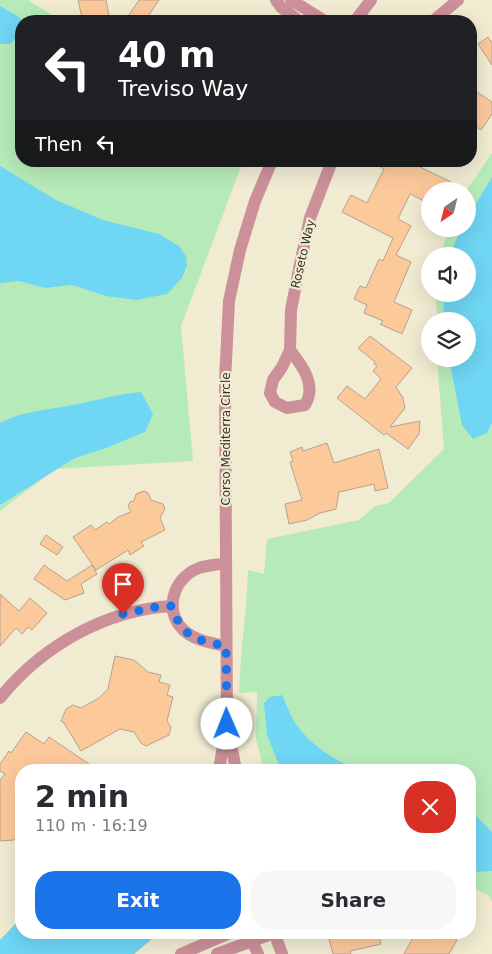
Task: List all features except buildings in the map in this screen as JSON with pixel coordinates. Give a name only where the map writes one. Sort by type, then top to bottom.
[{"type":"street","points":[[276,0],[291,15]]},
{"type":"street","points":[[291,0],[315,15]]},
{"type":"street","points":[[360,15],[371,0]]},
{"type":"street","points":[[440,15],[458,0]]},
{"type":"street","name":"Corso Mediterra Circle","points":[[235,764],[227,724],[225,380],[230,301],[240,250],[255,201],[269,167]]},
{"type":"street","name":"Roseto Way","points":[[290,350],[291,310],[300,264],[310,218],[330,167]]},
{"type":"street","points":[[226,563],[198,568],[180,581],[175,591],[172,606],[177,623],[186,632],[196,639],[226,646]]},
{"type":"street","points":[[0,698],[44,654],[82,631],[123,614],[148,608],[172,606]]},
{"type":"street","name":"Corso Mediterra Circle","points":[[220,764],[227,724]]},
{"type":"street","points":[[181,954],[216,939]]},
{"type":"street","points":[[217,954],[246,939]]},
{"type":"street","points":[[251,939],[258,954]]},
{"type":"street","points":[[276,939],[282,954]]},
{"type":"green space","points":[[0,0],[28,0],[52,15],[15,15],[15,167],[241,167],[181,326],[193,461],[55,469],[0,511]]},
{"type":"green space","points":[[492,153],[492,902],[488,895],[476,890],[476,764],[262,764],[256,739],[257,692],[239,693],[248,570],[264,574],[267,539],[359,520],[375,506],[389,503],[444,449],[438,367],[476,367],[476,312],[437,312],[436,302],[476,302],[476,247],[443,247],[446,238],[476,238],[476,182],[472,182]]},
{"type":"water","points":[[0,6],[16,15],[15,39],[10,44],[0,44]]},
{"type":"water","points":[[0,166],[56,200],[103,220],[159,234],[179,246],[186,256],[187,265],[182,278],[167,294],[136,300],[106,296],[72,285],[45,288],[19,281],[0,283]]},
{"type":"water","points":[[492,177],[492,423],[487,433],[473,439],[462,425],[451,367],[476,367],[476,312],[443,312],[444,302],[476,302],[476,247],[453,247],[457,238],[476,238],[476,204]]},
{"type":"water","points":[[141,392],[153,414],[145,432],[75,458],[0,505],[0,423],[26,413]]},
{"type":"water","points":[[282,695],[289,711],[304,734],[317,747],[345,764],[279,764],[267,735],[264,703],[270,697]]},
{"type":"water","points":[[476,816],[492,832],[492,871],[476,871]]},
{"type":"water","points":[[15,924],[15,939],[152,939],[134,954],[0,954],[0,940]]},
{"type":"route","points":[[123,614],[156,607],[172,606],[177,623],[186,632],[196,639],[226,646],[227,724]]}]
